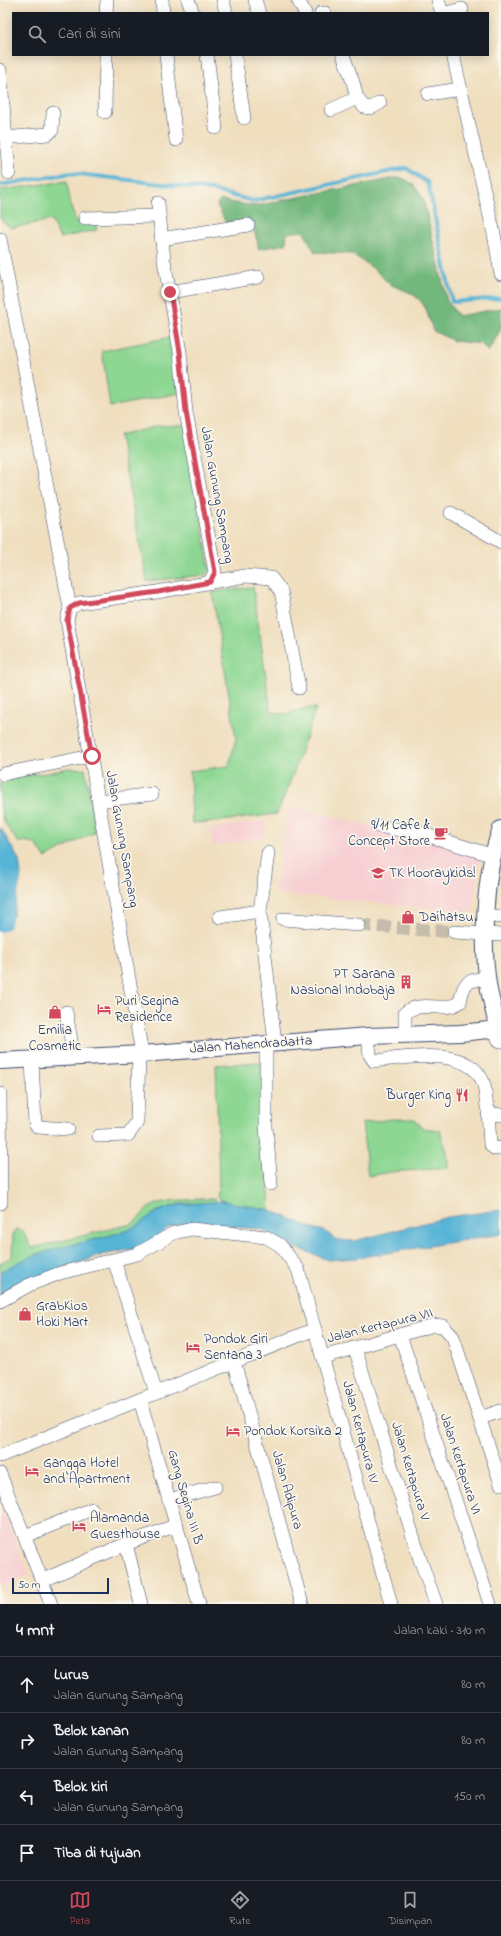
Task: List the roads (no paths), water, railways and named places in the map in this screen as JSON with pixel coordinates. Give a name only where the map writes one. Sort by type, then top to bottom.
[{"type":"main road","points":[[500,1032],[488,978],[494,916],[494,856],[501,829]]},
{"type":"main road","name":"Jalan Mahendradatta","points":[[0,1061],[140,1054],[368,1036],[500,1032]]},
{"type":"street","points":[[106,12],[107,0]]},
{"type":"street","points":[[162,0],[163,12]]},
{"type":"street","points":[[188,0],[193,12]]},
{"type":"street","points":[[223,0],[226,12]]},
{"type":"street","points":[[255,0],[259,12]]},
{"type":"street","points":[[298,0],[304,12]]},
{"type":"street","points":[[438,0],[442,12]]},
{"type":"street","points":[[450,12],[462,9]]},
{"type":"street","points":[[105,112],[106,56]]},
{"type":"street","points":[[166,56],[176,140]]},
{"type":"street","points":[[207,56],[216,128]]},
{"type":"street","points":[[235,56],[244,118]]},
{"type":"street","points":[[344,56],[357,98],[364,107],[371,108],[380,104]]},
{"type":"street","points":[[453,56],[494,234],[501,274]]},
{"type":"street","points":[[0,70],[9,172]]},
{"type":"street","points":[[428,94],[460,89]]},
{"type":"street","points":[[331,110],[357,98]]},
{"type":"street","points":[[5,138],[48,134],[52,130],[54,113]]},
{"type":"street","name":"Jalan Gunung Sampang","points":[[99,1136],[128,1135],[137,1122],[140,1054],[92,756],[67,620],[70,608],[79,603],[158,592],[210,582],[215,572],[186,412],[180,352],[164,260],[158,202]]},
{"type":"street","points":[[85,218],[159,216]]},
{"type":"street","points":[[161,238],[248,225]]},
{"type":"street","points":[[0,239],[70,608]]},
{"type":"street","points":[[170,292],[258,277]]},
{"type":"street","points":[[452,513],[501,542]]},
{"type":"street","points":[[210,582],[245,576],[271,578],[281,591],[299,688]]},
{"type":"street","points":[[4,774],[92,756]]},
{"type":"street","points":[[99,801],[152,794]]},
{"type":"street","points":[[378,826],[423,834],[494,856]]},
{"type":"street","points":[[268,853],[260,911],[271,1044],[266,1127],[271,1184]]},
{"type":"street","points":[[220,916],[260,911]]},
{"type":"street","points":[[283,919],[359,925]]},
{"type":"street","points":[[454,932],[493,935]]},
{"type":"street","points":[[405,1035],[405,1013],[409,1009],[416,1006],[453,1007],[460,1002],[463,987],[469,981],[488,978]]},
{"type":"street","points":[[66,1012],[74,1057]]},
{"type":"street","points":[[368,1036],[370,1055],[374,1061],[430,1055],[456,1060],[475,1071],[483,1082],[488,1110],[490,1144],[495,1149],[501,1148]]},
{"type":"street","points":[[32,1060],[34,1124],[38,1127],[68,1129]]},
{"type":"street","points":[[0,1094],[1,1203]]},
{"type":"street","points":[[488,1110],[493,1114],[501,1115]]},
{"type":"street","name":"Jalan Kertapura IV","points":[[114,1260],[137,1254],[174,1233],[192,1229],[266,1238],[280,1245],[298,1269],[391,1604]]},
{"type":"street","points":[[0,1301],[29,1285],[60,1273],[114,1260],[156,1393]]},
{"type":"street","name":"Jalan Kertapura VII","points":[[323,1357],[434,1325],[443,1326],[452,1337],[501,1484]]},
{"type":"street","points":[[0,1456],[315,1329]]},
{"type":"street","name":"Jalan Kertapura VI","points":[[400,1334],[490,1604]]},
{"type":"street","name":"Jalan Kertapura V","points":[[355,1348],[420,1559],[436,1604]]},
{"type":"street","name":"Jalan Adipura","points":[[234,1361],[302,1604]]},
{"type":"street","name":"Gang Segina III B","points":[[140,1400],[199,1604]]},
{"type":"street","points":[[480,1418],[501,1411]]},
{"type":"street","points":[[1,1478],[43,1580],[51,1604]]},
{"type":"street","points":[[169,1500],[215,1487]]},
{"type":"street","points":[[25,1536],[92,1509]]},
{"type":"street","points":[[43,1580],[126,1544],[177,1525]]},
{"type":"street","points":[[126,1544],[141,1604]]},
{"type":"water","points":[[0,827],[19,860],[21,875],[13,916],[0,908]]},
{"type":"water","points":[[222,1201],[270,1210],[312,1228],[325,1231],[336,1240],[354,1241],[448,1217],[501,1210],[501,1234],[356,1258],[328,1260],[292,1246],[261,1229],[184,1223],[169,1227],[154,1239],[137,1248],[102,1255],[57,1270],[0,1294],[0,1272],[27,1258],[58,1248],[130,1229],[153,1214],[173,1206]]},
{"type":"waterway","points":[[0,185],[71,173],[211,190],[253,201],[406,168],[428,183],[452,302],[501,298]]},
{"type":"waterway","points":[[0,856],[9,878],[0,920]]},
{"type":"tunnel","points":[[359,925],[454,932]]},
{"type":"place","name":"9/11 Cafe & Concept Store","points":[[441,833]]},
{"type":"place","name":"TK Hooraykids!","points":[[378,873]]},
{"type":"place","name":"Daihatsu","points":[[408,917]]},
{"type":"place","name":"PT Sarana Nasional Indobaja","points":[[406,982]]},
{"type":"place","name":"Puri Segina Residence","points":[[104,1009]]},
{"type":"place","name":"Emilia Cosmetic","points":[[55,1012]]},
{"type":"place","name":"Burger King","points":[[462,1095]]},
{"type":"place","name":"GrabKios Hoki Mart","points":[[25,1314]]},
{"type":"place","name":"Pondok Giri Sentana 3","points":[[193,1347]]},
{"type":"place","name":"Pondok Korsika 2","points":[[233,1431]]},
{"type":"place","name":"Gangga Hotel and Apartment","points":[[32,1471]]},
{"type":"place","name":"Alamanda Guesthouse","points":[[79,1526]]}]
